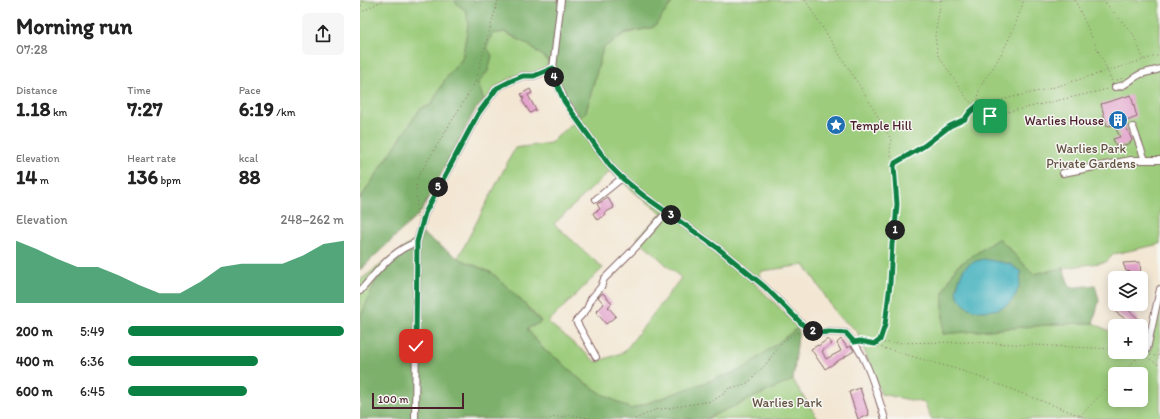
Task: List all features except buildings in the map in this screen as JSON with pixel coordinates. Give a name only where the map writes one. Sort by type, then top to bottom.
[{"type":"street","points":[[561,0],[553,68],[554,77],[564,101],[606,160],[622,178],[719,249],[765,287],[806,328],[817,333],[846,333],[854,342],[862,356],[885,419]]},
{"type":"street","points":[[415,419],[417,242],[425,213],[478,114],[497,88],[523,76],[534,76],[553,68]]},
{"type":"street","points":[[1114,84],[1121,87],[1141,74],[1160,70]]},
{"type":"street","points":[[1133,127],[1145,160]]},
{"type":"street","points":[[1063,174],[1131,160],[1160,160]]},
{"type":"street","points":[[596,199],[622,178]]},
{"type":"street","points":[[596,357],[576,322],[587,309],[591,299],[601,287],[604,279],[635,248],[667,212]]},
{"type":"street","points":[[360,291],[394,254],[405,246],[417,242]]},
{"type":"street","points":[[1148,344],[1160,289]]},
{"type":"path","points":[[360,10],[364,0]]},
{"type":"path","points":[[360,13],[383,0]]},
{"type":"path","points":[[417,219],[416,180],[475,83],[498,0]]},
{"type":"path","points":[[805,0],[866,96],[891,139],[890,154],[895,163],[897,204],[885,325],[880,340],[875,344]]},
{"type":"path","points":[[941,0],[935,36],[938,55],[968,100],[990,116],[1114,84],[1075,0]]},
{"type":"path","points":[[978,106],[979,90],[1004,48],[1014,28],[1024,0]]},
{"type":"path","points":[[1103,0],[1132,34],[1144,60]]},
{"type":"path","points":[[895,163],[924,146],[950,126],[965,119],[970,112],[978,106],[1048,89],[1160,55]]},
{"type":"path","points":[[635,419],[655,410],[712,401],[724,394],[729,388],[739,387],[749,382],[767,363],[782,342],[806,328]]},
{"type":"path","points":[[854,342],[875,344],[972,342],[1108,349]]},
{"type":"path","points":[[864,342],[966,372],[1089,419]]},
{"type":"path","points":[[1148,354],[1155,356],[1160,355]]},
{"type":"path","points":[[1148,357],[1160,366]]},
{"type":"path","points":[[1128,367],[1136,359]]},
{"type":"path","points":[[1077,419],[1108,387]]},
{"type":"path","points":[[550,419],[573,415],[593,419]]},
{"type":"green space","points":[[360,0],[455,0],[456,3],[467,12],[468,26],[462,59],[446,78],[431,105],[420,109],[360,199]]},
{"type":"green space","points":[[455,0],[674,0],[654,27],[625,33],[603,48],[586,112],[580,118],[567,99],[555,68],[549,61],[527,44],[505,32],[492,34],[487,47],[492,56],[488,71],[478,83],[484,101],[475,110],[421,212],[360,270],[360,199],[420,109],[431,105],[446,78],[462,59],[468,26],[467,12],[456,3]]},
{"type":"green space","name":"Warlies Park","points":[[674,0],[1160,0],[1160,244],[1114,254],[1106,262],[1033,274],[999,238],[956,267],[943,293],[943,334],[1057,324],[1093,323],[1108,330],[1108,359],[1148,359],[1148,350],[1150,351],[1160,291],[1160,419],[931,419],[925,403],[881,394],[857,331],[837,315],[804,265],[762,271],[759,277],[753,282],[799,327],[743,369],[631,409],[604,395],[581,380],[559,360],[544,350],[527,329],[541,321],[516,295],[492,273],[458,258],[515,148],[550,143],[586,112],[603,48],[624,34],[654,27]],"holes":[[[610,171],[639,196],[662,213],[637,238],[681,278],[624,352],[596,362],[548,322],[603,268],[554,224]]]},
{"type":"green space","points":[[504,32],[527,44],[549,61],[545,70],[534,73],[522,73],[512,77],[496,87],[484,101],[478,83],[488,71],[487,47],[492,34]]},
{"type":"green space","points":[[423,234],[376,281],[360,318],[360,280]]},
{"type":"green space","points":[[423,234],[458,258],[492,273],[516,295],[541,322],[527,329],[544,350],[559,360],[581,380],[604,395],[631,409],[743,369],[799,327],[793,380],[705,419],[360,419],[360,318],[376,281]]},
{"type":"green space","points":[[999,238],[1033,274],[1063,268],[1070,288],[1095,285],[1099,301],[1093,323],[1057,324],[943,334],[943,293],[956,267]]},
{"type":"green space","name":"Warlies Park","points":[[793,380],[818,419],[705,419]]},
{"type":"water","points":[[984,259],[1010,264],[1021,272],[1017,293],[1009,303],[999,309],[980,311],[969,308],[964,304],[956,291],[964,269],[971,263]]},
{"type":"place","name":"Warlies House","points":[[1118,120]]},
{"type":"place","name":"Temple Hill","points":[[836,125]]},
{"type":"route","points":[[416,346],[417,242],[425,213],[478,114],[497,88],[513,80],[523,76],[534,76],[553,68],[554,77],[564,101],[610,166],[622,178],[644,196],[719,249],[765,287],[806,328],[817,333],[846,333],[854,342],[860,341],[875,344],[880,340],[885,325],[890,284],[892,244],[897,204],[895,163],[906,157],[914,150],[924,146],[950,126],[965,119],[977,106],[990,116]]},
{"type":"park label","name":"Warlies Park Private Gardens","points":[[1091,156]]}]
